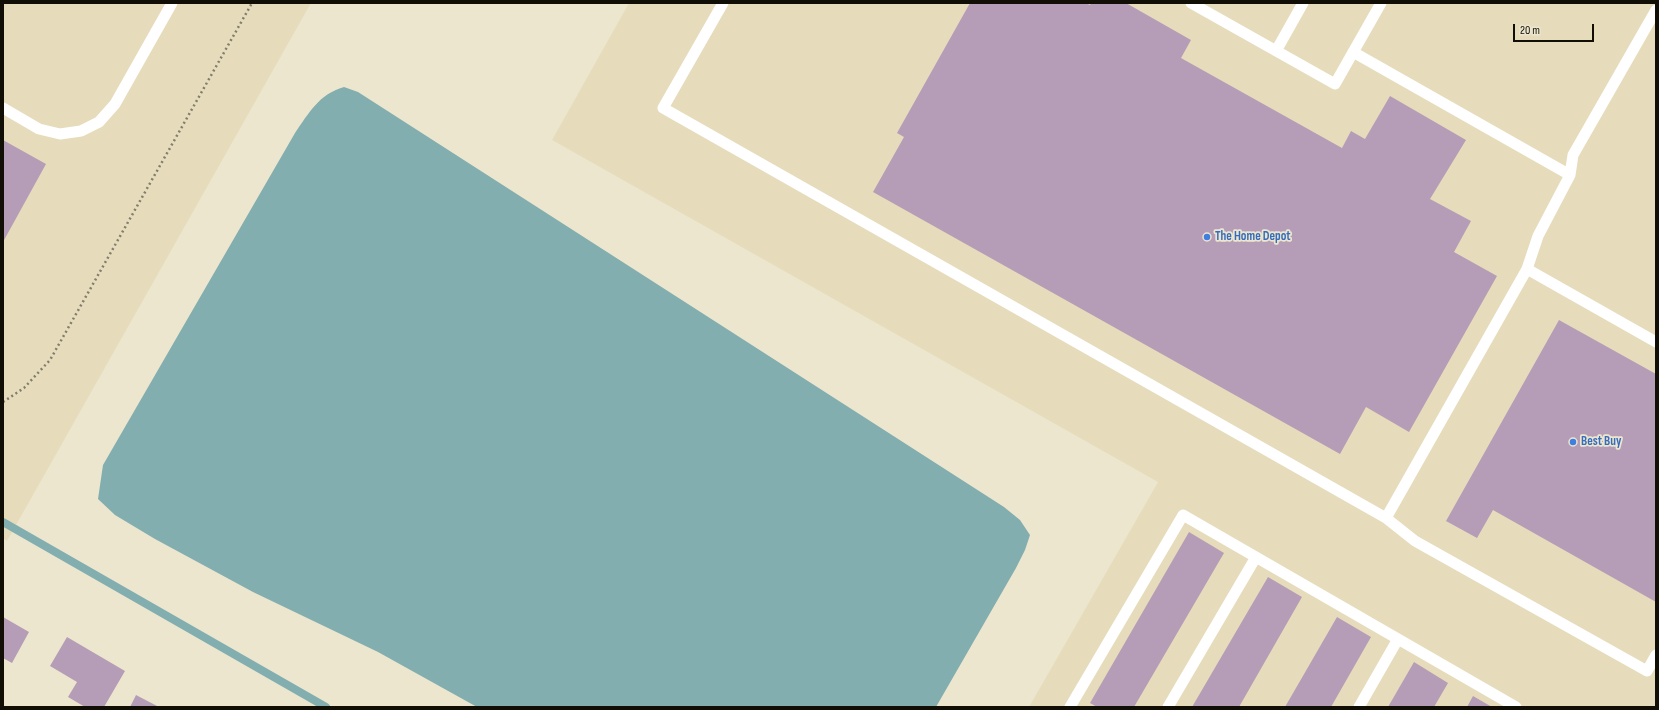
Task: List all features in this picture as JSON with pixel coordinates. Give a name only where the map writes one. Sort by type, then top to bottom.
[{"type":"lane","points":[[3,108],[39,129],[60,134],[81,131],[99,122],[115,104],[172,3]]},
{"type":"lane","points":[[723,3],[663,108],[1386,518],[1415,541],[1647,671],[1656,655]]},
{"type":"lane","points":[[1191,3],[1335,84],[1381,3]]},
{"type":"lane","points":[[1276,51],[1303,3]]},
{"type":"lane","points":[[1386,518],[1527,269],[1538,236],[1570,175],[1573,155],[1656,10]]},
{"type":"lane","points":[[1353,52],[1570,175]]},
{"type":"lane","points":[[1527,269],[1656,342]]},
{"type":"lane","points":[[1070,707],[1183,515],[1516,707]]},
{"type":"lane","points":[[1168,707],[1256,557]]},
{"type":"lane","points":[[1359,707],[1398,639]]},
{"type":"path","points":[[3,402],[24,388],[54,353],[252,3]]},
{"type":"shaded area","points":[[3,3],[311,3],[7,541],[3,538]]},
{"type":"shaded area","points":[[629,3],[1656,3],[1656,707],[1029,707],[1158,482],[552,140]]},
{"type":"water","points":[[344,87],[358,92],[1004,507],[1020,520],[1030,535],[1025,550],[936,707],[477,707],[378,652],[253,592],[155,539],[115,515],[98,499],[103,465],[295,133],[321,99],[335,90]]},
{"type":"building","name":"The Home Depot","points":[[970,3],[1086,3],[1090,5],[1091,3],[1126,3],[1191,40],[1181,58],[1342,148],[1351,131],[1365,139],[1390,96],[1466,140],[1430,199],[1471,221],[1454,252],[1497,276],[1409,432],[1366,407],[1340,454],[873,192],[904,137],[897,133]]},
{"type":"building","points":[[3,140],[46,164],[3,242]]},
{"type":"building","name":"Best Buy","points":[[1559,320],[1656,374],[1656,602],[1493,510],[1477,538],[1446,521]]},
{"type":"building","points":[[1189,532],[1224,553],[1134,707],[1097,707],[1090,703]]},
{"type":"building","points":[[1268,577],[1302,597],[1239,707],[1192,707]]},
{"type":"building","points":[[3,617],[29,632],[12,663],[3,658]]},
{"type":"building","points":[[1337,617],[1371,637],[1331,707],[1285,707]]},
{"type":"building","points":[[67,637],[125,671],[104,707],[85,707],[68,697],[77,682],[50,666]]},
{"type":"building","points":[[1414,662],[1448,683],[1434,707],[1388,707]]},
{"type":"building","points":[[136,695],[159,707],[130,707]]},
{"type":"building","points":[[1473,696],[1492,707],[1467,707]]},
{"type":"waterway","points":[[3,522],[326,707]]},
{"type":"place","name":"The Home Depot","points":[[1207,237]]},
{"type":"place","name":"Best Buy","points":[[1573,442]]}]
